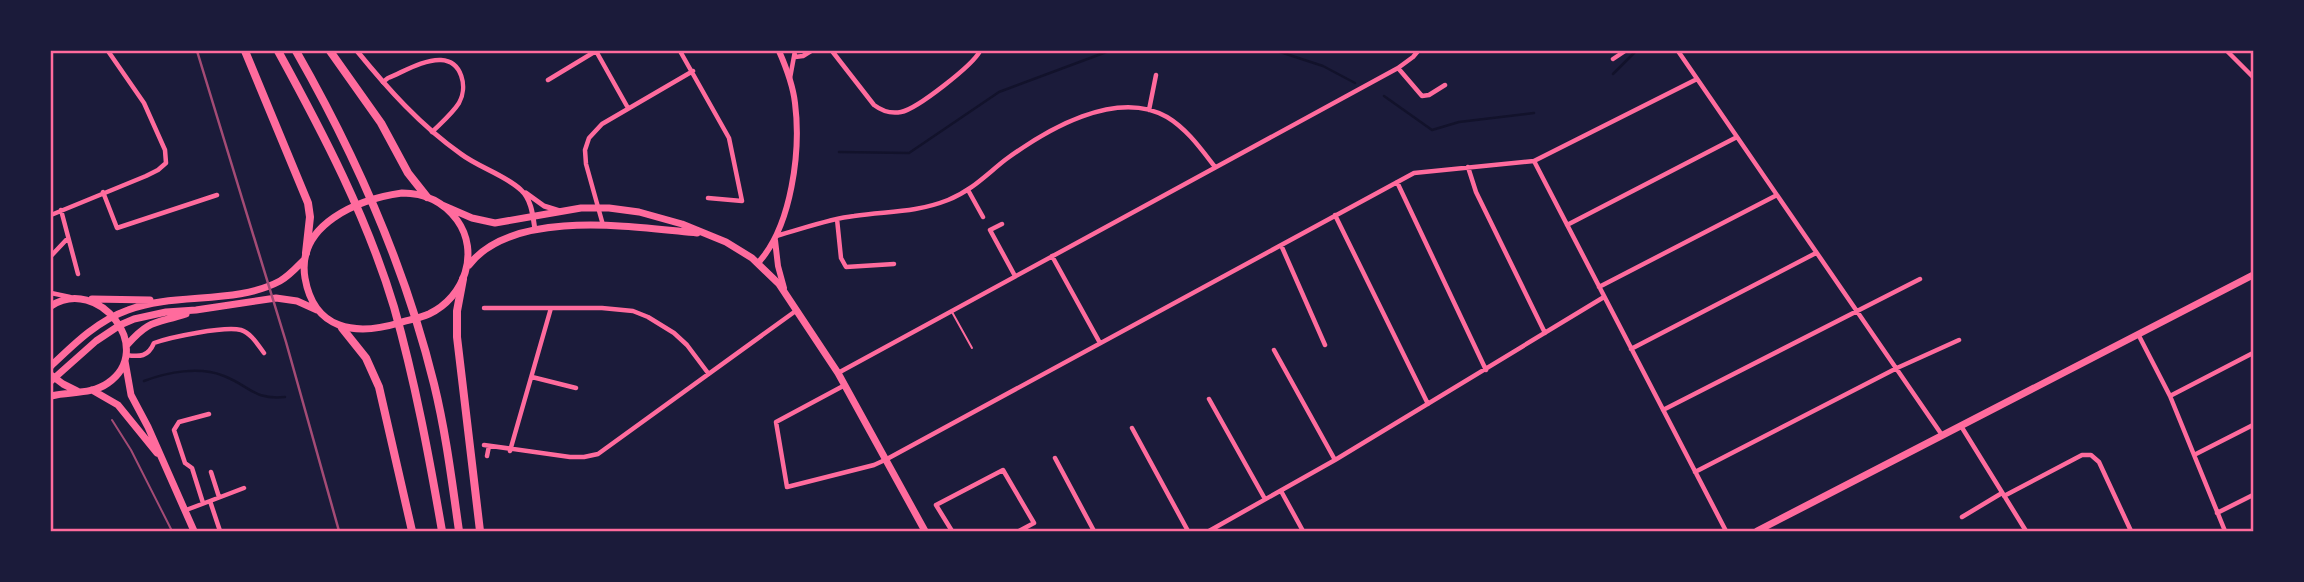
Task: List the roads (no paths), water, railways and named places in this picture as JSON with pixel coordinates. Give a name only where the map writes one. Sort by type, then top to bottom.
[{"type":"highway","points":[[245,51],[308,203],[310,217],[305,257]]},
{"type":"highway","points":[[278,51],[339,165],[393,305],[416,388],[442,531]]},
{"type":"highway","points":[[296,51],[355,161],[408,296],[436,395],[459,531]]},
{"type":"highway","points":[[331,51],[381,123],[404,167],[427,197]]},
{"type":"highway","points":[[463,279],[456,327],[480,531]]},
{"type":"highway","points":[[342,328],[366,358],[379,387],[412,531]]},
{"type":"main road","points":[[758,263],[776,237],[787,202],[796,155],[796,116],[789,79],[779,51]]},
{"type":"main road","points":[[51,366],[87,334],[113,316],[132,308],[216,296],[276,283],[305,257],[320,228],[332,217],[385,197],[402,193],[427,197],[486,222],[503,222],[598,207],[660,217],[726,242],[758,263],[785,291],[838,373],[925,531]]},
{"type":"main road","points":[[79,391],[52,378],[96,341],[120,325],[147,316],[282,298],[318,310],[342,328],[369,330],[429,313],[444,303],[463,279],[468,266],[469,249],[465,234],[457,220],[442,205]]},
{"type":"main road","points":[[468,266],[495,241],[535,230],[604,226],[648,227],[703,233]]},
{"type":"main road","points":[[776,237],[778,266],[785,291]]},
{"type":"main road","points":[[305,257],[307,287],[318,310]]},
{"type":"main road","points":[[1759,531],[2253,275]]},
{"type":"main road","points":[[51,306],[74,298],[167,301]]},
{"type":"main road","points":[[84,299],[98,305],[120,325],[127,345],[125,358],[131,395],[194,531]]},
{"type":"main road","points":[[127,345],[147,325],[196,310]]},
{"type":"main road","points":[[51,396],[92,390],[111,381],[125,358]]},
{"type":"main road","points":[[92,390],[118,405],[162,459]]},
{"type":"street","points":[[51,215],[158,170],[166,163],[144,103],[108,51]]},
{"type":"street","points":[[357,51],[432,132],[477,165],[544,206],[560,211]]},
{"type":"street","points":[[548,80],[596,51],[628,108]]},
{"type":"street","points":[[680,51],[729,138],[742,201],[708,198]]},
{"type":"street","points":[[789,79],[795,54],[803,56],[811,51]]},
{"type":"street","points":[[832,51],[869,100],[879,109],[890,112],[912,108],[974,61],[980,51]]},
{"type":"street","points":[[838,373],[1398,68],[1418,51]]},
{"type":"street","points":[[1613,59],[1625,51]]},
{"type":"street","points":[[1678,51],[1942,435]]},
{"type":"street","points":[[2227,51],[2253,76]]},
{"type":"street","points":[[383,82],[387,78],[436,60],[456,66],[462,79],[460,102],[432,132]]},
{"type":"street","points":[[1398,68],[1422,96],[1429,95],[1445,85]]},
{"type":"street","points":[[604,226],[586,164],[586,144],[597,128],[693,71]]},
{"type":"street","points":[[1149,110],[1156,75]]},
{"type":"street","points":[[845,385],[776,422],[787,487],[874,466],[1396,182],[1421,171],[1534,161],[1697,79]]},
{"type":"street","points":[[776,237],[837,219],[929,207],[968,190],[1032,141],[1059,126],[1116,108],[1149,110],[1167,117],[1188,133],[1215,167]]},
{"type":"street","points":[[1567,225],[1737,136]]},
{"type":"street","points":[[1534,161],[1726,531]]},
{"type":"street","points":[[1468,167],[1476,192],[1545,333]]},
{"type":"street","points":[[1396,182],[1486,370]]},
{"type":"street","points":[[968,190],[983,216]]},
{"type":"street","points":[[523,191],[529,201],[535,230]]},
{"type":"street","points":[[103,192],[117,228],[217,195]]},
{"type":"street","points":[[1599,287],[1777,195]]},
{"type":"street","points":[[61,209],[78,274]]},
{"type":"street","points":[[1335,215],[1428,404]]},
{"type":"street","points":[[837,219],[841,258],[846,267],[894,264]]},
{"type":"street","points":[[1002,224],[990,230],[1015,276]]},
{"type":"street","points":[[51,256],[68,238]]},
{"type":"street","points":[[1281,245],[1324,337],[1325,345]]},
{"type":"street","points":[[1631,349],[1816,253]]},
{"type":"street","points":[[1052,256],[1100,343]]},
{"type":"street","points":[[1663,410],[1920,279]]},
{"type":"street","points":[[51,293],[74,298]]},
{"type":"street","points":[[1209,531],[1335,460],[1604,297]]},
{"type":"street","points":[[484,308],[620,308],[648,317],[674,333],[687,345],[708,373]]},
{"type":"street","points":[[510,451],[551,308]]},
{"type":"street","points":[[487,456],[486,446],[570,457],[598,454],[798,309]]},
{"type":"street","points":[[125,358],[146,355],[154,343],[167,339],[220,330],[241,330],[252,337],[264,353]]},
{"type":"street","points":[[2137,334],[2169,396],[2225,531]]},
{"type":"street","points":[[1695,472],[1896,368],[1959,340]]},
{"type":"street","points":[[1274,349],[1335,460]]},
{"type":"street","points":[[2169,396],[2253,353]]},
{"type":"street","points":[[532,377],[576,388]]},
{"type":"street","points":[[1209,398],[1265,499]]},
{"type":"street","points":[[209,414],[178,422],[174,430],[185,463],[192,468],[220,531]]},
{"type":"street","points":[[1961,425],[2026,531]]},
{"type":"street","points":[[2194,455],[2253,425]]},
{"type":"street","points":[[1132,428],[1188,531]]},
{"type":"street","points":[[1962,517],[2088,454],[2099,462],[2131,531]]},
{"type":"street","points":[[1055,458],[1094,531]]},
{"type":"street","points":[[952,531],[936,505],[1003,470],[1034,523],[1019,531]]},
{"type":"street","points":[[211,472],[219,497]]},
{"type":"street","points":[[186,510],[244,488]]},
{"type":"street","points":[[1281,491],[1303,531]]},
{"type":"street","points":[[2217,513],[2253,495]]},
{"type":"lane","points":[[952,311],[972,348]]},
{"type":"waterway","points":[[839,152],[909,153],[999,92],[1109,51]]},
{"type":"waterway","points":[[1277,51],[1323,66],[1355,83]]},
{"type":"waterway","points":[[1613,74],[1636,51]]},
{"type":"waterway","points":[[1384,96],[1432,130],[1459,122],[1534,113]]},
{"type":"waterway","points":[[144,381],[173,373],[204,371],[224,376],[258,394],[285,397]]},
{"type":"tram line","points":[[112,420],[131,450],[172,531]]},
{"type":"railway","points":[[197,51],[286,342],[339,531]]}]
